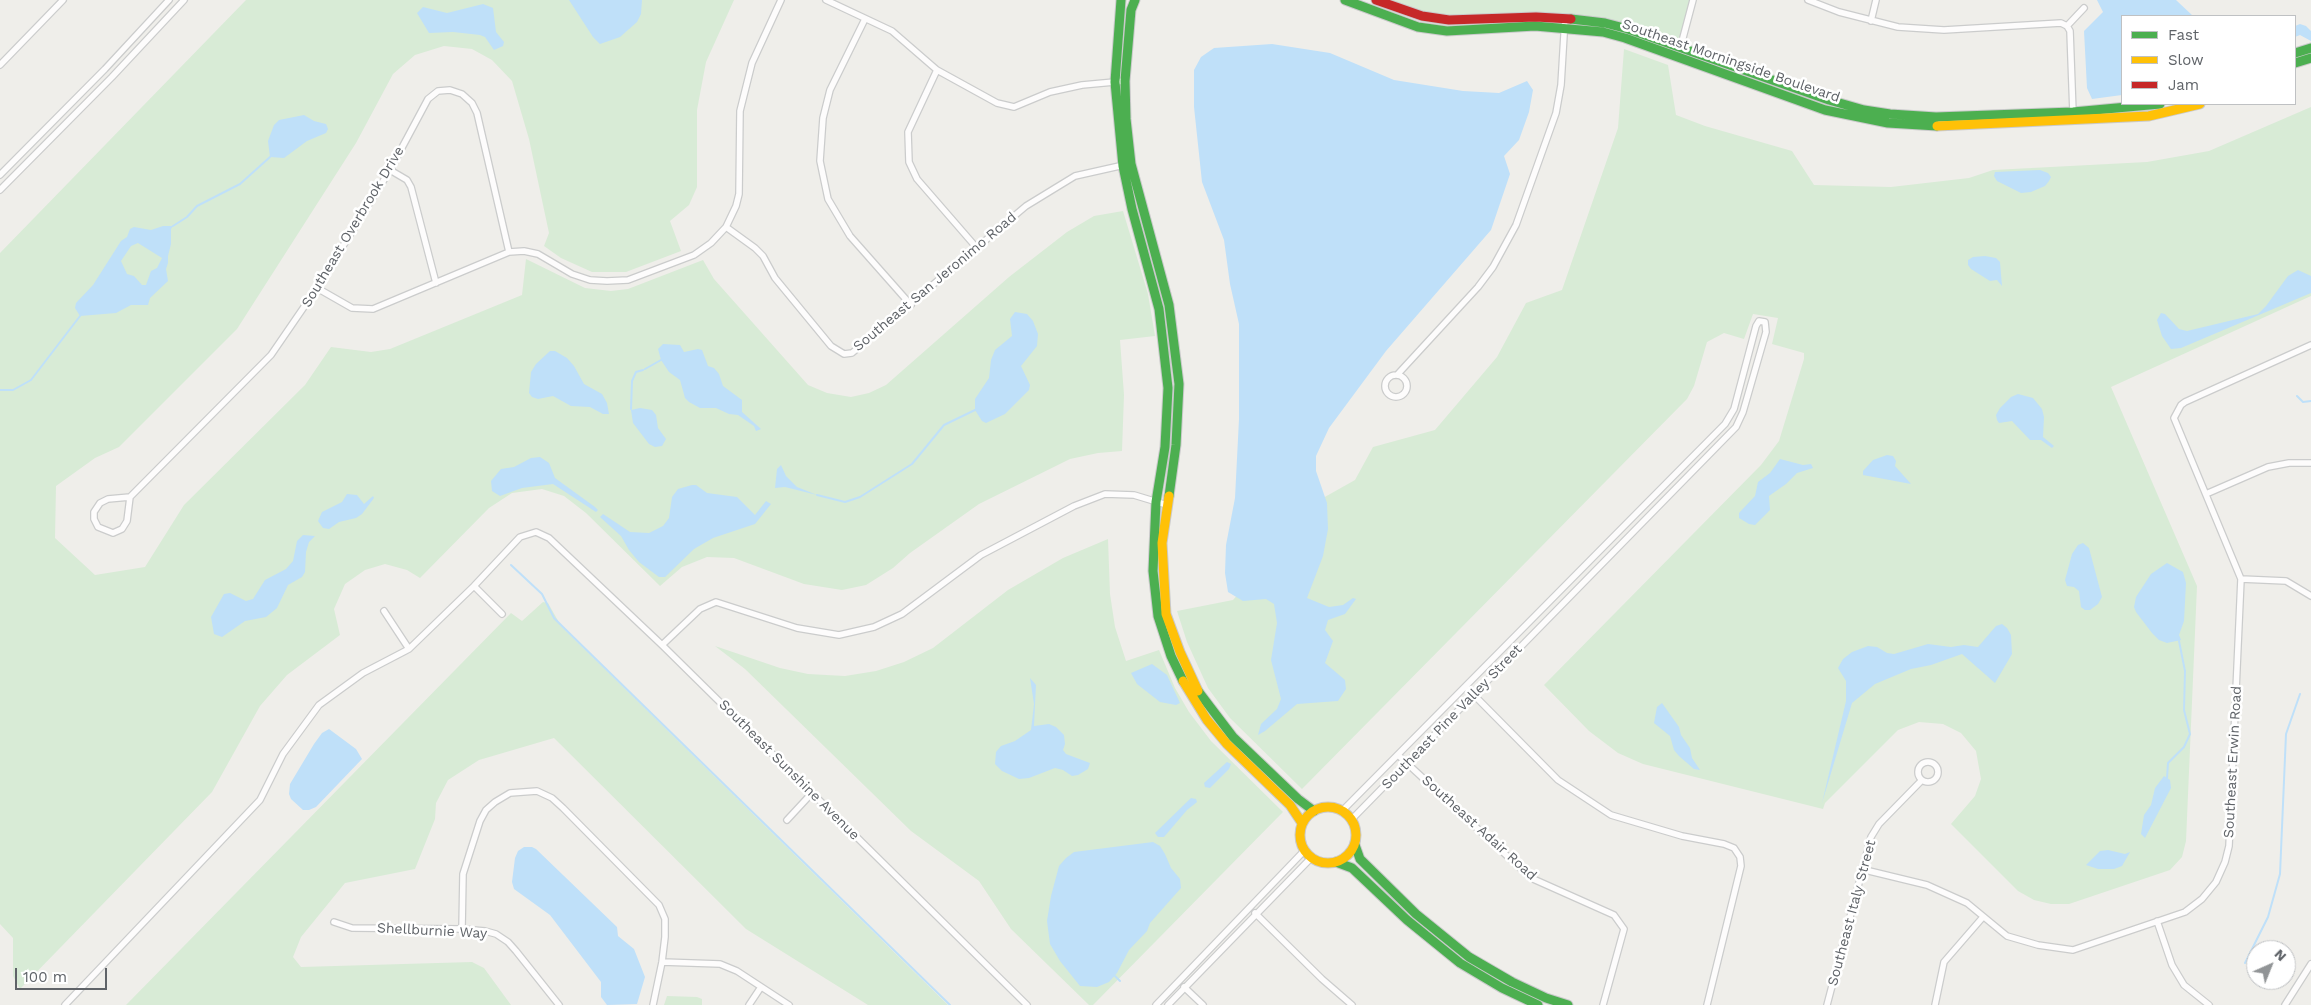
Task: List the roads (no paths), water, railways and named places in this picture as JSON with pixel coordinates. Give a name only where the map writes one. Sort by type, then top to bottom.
[{"type":"street","points":[[0,65],[62,0]]},
{"type":"street","points":[[0,175],[169,0]]},
{"type":"street","points":[[0,190],[184,0]]},
{"type":"street","points":[[317,288],[352,308],[373,309],[394,302],[509,252],[524,251],[538,254],[556,266],[590,280],[628,280],[694,254],[711,243],[726,227],[736,206],[739,194],[740,111],[752,63],[781,0]]},
{"type":"street","points":[[826,0],[892,31],[938,70],[996,103],[1014,106],[1050,92],[1082,85],[1120,82]]},
{"type":"street","points":[[1121,0],[1120,82],[1132,209],[1159,309],[1168,388],[1165,447],[1156,502],[1153,571],[1158,616],[1171,656],[1189,694],[1207,720],[1227,744],[1290,805],[1302,823]]},
{"type":"street","points":[[1120,82],[1135,0]]},
{"type":"street","name":"Southeast Morningside Boulevard","points":[[1345,0],[1418,27],[1453,31],[1535,26],[1564,28],[1603,32],[1679,52]]},
{"type":"street","name":"Southeast Morningside Boulevard","points":[[1376,0],[1422,16],[1454,20],[1536,16],[1605,23],[1628,29],[1679,52],[1783,89],[1825,110],[1934,126],[1986,120],[2073,116],[2149,116],[2188,106]]},
{"type":"street","points":[[1679,52],[1693,0]]},
{"type":"street","points":[[1808,0],[1871,21],[1898,27],[1930,30],[2060,24],[2067,26],[2070,31],[2073,116]]},
{"type":"street","points":[[1871,21],[1876,0]]},
{"type":"street","points":[[2067,26],[2084,8]]},
{"type":"street","points":[[1397,375],[1478,287],[1493,267],[1516,225],[1556,113],[1561,85],[1565,18]]},
{"type":"street","points":[[865,19],[830,90],[823,118],[820,161],[828,199],[850,236],[911,305]]},
{"type":"street","points":[[1453,31],[1454,20]]},
{"type":"street","points":[[2296,53],[2311,48]]},
{"type":"street","points":[[2296,63],[2311,58]]},
{"type":"street","points":[[112,61],[120,68]]},
{"type":"street","points":[[938,70],[908,132],[909,162],[917,179],[976,247]]},
{"type":"street","name":"Southeast Overbrook Drive","points":[[130,497],[272,355],[317,288],[390,170],[428,99],[438,91],[450,90],[462,94],[472,103],[477,113],[509,252]]},
{"type":"street","name":"Southeast Morningside Boulevard","points":[[2073,116],[2153,105]]},
{"type":"street","points":[[44,130],[52,138]]},
{"type":"street","points":[[1127,165],[1169,305],[1179,384],[1176,445],[1162,543],[1166,614],[1180,652],[1198,691],[1233,737],[1298,800],[1314,811]]},
{"type":"street","name":"Southeast San Jeronimo Road","points":[[726,227],[764,256],[775,278],[796,306],[831,346],[844,354],[852,353],[1026,206],[1075,176],[1127,165]]},
{"type":"street","points":[[390,170],[406,180],[411,187],[436,283]]},
{"type":"street","name":"Southeast Pine Valley Street","points":[[1342,811],[1725,424],[1734,409],[1756,326],[1762,320],[1766,324],[1766,332],[1743,412],[1736,427],[1351,820]]},
{"type":"street","name":"Southeast Erwin Road","points":[[1861,869],[1927,885],[1967,903],[2007,936],[2038,945],[2073,950],[2185,912],[2202,900],[2216,882],[2225,862],[2229,846],[2241,579],[2174,418],[2181,405],[2311,345]]},
{"type":"street","points":[[1702,448],[1710,453]]},
{"type":"street","points":[[2206,494],[2268,467],[2289,463],[2311,464]]},
{"type":"street","points":[[662,645],[700,609],[716,602],[797,628],[839,635],[874,627],[902,614],[981,555],[1074,506],[1106,494],[1134,495],[1167,504]]},
{"type":"street","points":[[130,497],[127,520],[122,529],[113,533],[98,527],[94,519],[94,512],[100,503],[108,499],[130,497]]},
{"type":"street","points":[[1622,528],[1630,535]]},
{"type":"street","name":"Southeast Sunshine Avenue","points":[[474,586],[520,537],[536,532],[549,538],[662,645],[1027,1005]]},
{"type":"street","points":[[2241,579],[2286,581],[2311,596]]},
{"type":"street","points":[[65,1005],[260,800],[283,754],[319,705],[363,673],[409,649],[474,586],[502,614]]},
{"type":"street","points":[[1545,607],[1553,614]]},
{"type":"street","points":[[384,611],[409,649]]},
{"type":"street","points":[[1466,687],[1558,780],[1611,815],[1734,848],[1740,857],[1741,866],[1708,1005]]},
{"type":"street","name":"Southeast Adair Road","points":[[1398,756],[1531,878],[1614,915],[1624,929],[1603,1005]]},
{"type":"street","name":"Southeast Italy Street","points":[[1827,1005],[1861,869],[1871,837],[1879,824],[1922,780]]},
{"type":"street","points":[[462,929],[463,874],[480,821],[486,810],[510,793],[537,792],[552,798],[563,808],[659,905],[665,919],[662,962],[652,1005]]},
{"type":"street","points":[[787,820],[812,793]]},
{"type":"street","points":[[1328,807],[1342,811],[1351,820],[1355,828],[1354,844],[1350,852],[1336,862],[1327,864],[1308,854],[1300,832],[1302,823],[1314,811],[1328,807]]},
{"type":"street","points":[[1354,844],[1360,859],[1409,908],[1469,957],[1512,982],[1546,998],[1568,1005]]},
{"type":"street","points":[[1156,1005],[1250,908],[1308,854]]},
{"type":"street","points":[[1168,1005],[1256,914],[1308,854]]},
{"type":"street","points":[[1336,862],[1352,868],[1402,915],[1460,963],[1538,1005]]},
{"type":"street","points":[[1250,908],[1322,979],[1352,1005]]},
{"type":"street","points":[[1402,915],[1409,908]]},
{"type":"street","points":[[1935,1005],[1944,962],[1983,917]]},
{"type":"street","points":[[2157,921],[2172,965],[2184,985],[2209,1005]]},
{"type":"street","name":"Shellburnie Way","points":[[334,922],[352,928],[462,929],[496,934],[508,942],[559,1005]]},
{"type":"street","points":[[662,962],[720,964],[737,972],[790,1005]]},
{"type":"street","points":[[2285,1005],[2311,964]]},
{"type":"street","points":[[1179,982],[1203,1005]]},
{"type":"street","points":[[1507,990],[1512,982]]},
{"type":"street","points":[[749,1005],[761,987]]},
{"type":"water","points":[[569,0],[642,0],[641,14],[637,22],[620,37],[600,44],[593,37]]},
{"type":"water","points":[[2097,0],[2176,0],[2192,15],[2121,15],[2121,95],[2092,99],[2087,88],[2084,31],[2103,12]]},
{"type":"water","points":[[483,4],[493,8],[496,32],[504,42],[503,46],[494,50],[485,37],[480,35],[453,32],[429,33],[417,13],[423,7],[447,13]]},
{"type":"water","points":[[2300,24],[2306,26],[2311,31],[2311,41],[2300,35],[2296,37],[2296,26]]},
{"type":"water","points":[[1272,44],[1330,53],[1394,80],[1463,91],[1499,93],[1527,81],[1533,90],[1529,112],[1519,140],[1504,156],[1510,174],[1491,230],[1386,351],[1329,428],[1316,456],[1316,471],[1327,503],[1328,529],[1323,556],[1307,598],[1329,607],[1343,605],[1353,598],[1356,599],[1345,614],[1328,620],[1325,630],[1333,641],[1325,663],[1345,680],[1346,689],[1338,701],[1297,704],[1258,735],[1261,724],[1277,709],[1281,699],[1271,660],[1277,623],[1274,604],[1266,599],[1243,601],[1228,592],[1225,573],[1226,545],[1235,498],[1239,419],[1239,324],[1230,284],[1224,240],[1202,182],[1194,107],[1194,70],[1201,57],[1214,48]]},
{"type":"water","points":[[304,115],[314,121],[326,124],[328,129],[326,133],[307,141],[284,158],[270,157],[268,141],[274,125],[279,120]]},
{"type":"water","points":[[2040,170],[2048,173],[2051,177],[2045,186],[2031,192],[2021,193],[1997,181],[1994,176],[1995,172]]},
{"type":"water","points":[[163,226],[173,226],[166,269],[168,281],[150,298],[148,305],[131,305],[116,313],[80,316],[75,308],[76,303],[93,285],[121,241],[127,237],[130,229],[134,227],[151,230]],"holes":[[[138,243],[162,258],[157,268],[151,271],[146,285],[142,285],[134,276],[127,274],[121,261],[131,246]]]},
{"type":"water","points":[[1985,256],[1996,258],[2000,262],[2002,286],[1997,280],[1990,281],[1968,265],[1968,260],[1973,257]]},
{"type":"water","points":[[2298,270],[2311,276],[2311,293],[2181,348],[2171,349],[2162,336],[2157,320],[2161,313],[2165,314],[2179,329],[2187,331],[2258,314],[2288,276]]},
{"type":"water","points":[[1015,312],[1027,314],[1033,321],[1038,334],[1037,346],[1021,366],[1030,385],[1029,390],[1005,414],[986,423],[982,421],[975,410],[975,399],[989,378],[991,360],[995,350],[1012,336],[1010,319]]},
{"type":"water","points":[[663,344],[680,345],[684,352],[702,350],[708,366],[714,368],[719,374],[723,386],[742,400],[742,412],[761,429],[756,431],[754,426],[738,415],[729,414],[716,408],[700,408],[689,402],[685,398],[680,380],[669,372],[661,360],[658,349]]},
{"type":"water","points":[[550,351],[555,351],[567,358],[584,384],[602,394],[607,403],[609,414],[603,414],[590,407],[571,406],[553,396],[538,399],[532,397],[529,393],[531,372],[536,364]]},
{"type":"water","points":[[2018,394],[2033,398],[2042,409],[2044,417],[2043,437],[2054,446],[2052,448],[2041,440],[2030,440],[2012,421],[1999,423],[1997,420],[1996,415],[2000,408],[2011,397]]},
{"type":"water","points":[[640,408],[652,410],[656,415],[658,428],[666,439],[662,446],[655,447],[649,444],[633,423],[631,410]]},
{"type":"water","points":[[1887,455],[1893,456],[1896,461],[1895,466],[1911,484],[1863,475],[1863,471],[1873,460]]},
{"type":"water","points":[[540,457],[549,463],[555,478],[598,510],[596,512],[553,484],[522,488],[500,496],[492,491],[491,481],[501,469],[514,467],[531,458]]},
{"type":"water","points":[[1780,459],[1803,465],[1811,464],[1813,468],[1797,473],[1786,484],[1769,496],[1770,510],[1755,525],[1749,524],[1739,518],[1739,513],[1755,496],[1758,482],[1770,473]]},
{"type":"water","points":[[781,465],[786,476],[797,487],[817,495],[785,487],[775,488],[777,469]]},
{"type":"water","points":[[696,485],[707,493],[737,497],[755,515],[766,501],[771,504],[755,524],[713,538],[694,549],[665,577],[659,577],[639,562],[621,536],[600,517],[603,514],[630,532],[649,533],[663,526],[669,518],[672,497],[678,489]]},
{"type":"water","points":[[347,494],[357,495],[364,504],[373,496],[374,498],[362,514],[356,518],[339,522],[329,529],[323,528],[318,521],[322,512],[342,502]]},
{"type":"water","points":[[303,535],[315,536],[309,542],[306,552],[305,572],[302,577],[288,585],[277,608],[266,617],[245,621],[222,637],[214,634],[211,617],[224,594],[230,593],[246,601],[253,599],[265,580],[286,569],[293,561],[297,541]]},
{"type":"water","points":[[2083,543],[2089,548],[2102,597],[2098,604],[2090,610],[2085,610],[2081,607],[2079,591],[2074,587],[2067,586],[2065,580],[2072,554],[2078,545]]},
{"type":"water","points":[[2167,563],[2183,572],[2186,583],[2184,621],[2179,635],[2181,640],[2167,643],[2159,640],[2152,633],[2134,607],[2136,597],[2151,574]]},
{"type":"water","points":[[2002,624],[2011,635],[2012,654],[1995,683],[1962,654],[1931,665],[1911,669],[1875,684],[1852,703],[1822,803],[1846,701],[1846,681],[1838,668],[1843,659],[1852,652],[1868,646],[1877,647],[1887,653],[1894,654],[1928,644],[1951,647],[1964,645],[1978,647],[1996,626]]},
{"type":"water","points":[[1152,664],[1167,675],[1180,703],[1176,705],[1160,702],[1137,684],[1131,673]]},
{"type":"water","points":[[1030,678],[1036,685],[1034,726],[1049,724],[1056,727],[1064,735],[1065,744],[1063,750],[1066,754],[1090,763],[1088,769],[1078,775],[1072,776],[1063,770],[1055,768],[1029,778],[1019,779],[1002,771],[995,764],[996,752],[1001,746],[1015,741],[1031,730],[1034,704]]},
{"type":"water","points":[[1662,703],[1679,727],[1681,735],[1690,748],[1692,758],[1700,770],[1694,769],[1679,756],[1674,750],[1670,736],[1654,723],[1657,707]]},
{"type":"water","points":[[329,729],[356,749],[362,759],[316,807],[303,810],[291,799],[289,794],[290,784],[314,744],[322,733]]},
{"type":"water","points":[[1227,762],[1231,764],[1229,769],[1210,788],[1205,787],[1204,783]]},
{"type":"water","points":[[2164,776],[2170,780],[2171,788],[2145,838],[2141,834],[2144,815],[2151,805],[2155,788]]},
{"type":"water","points":[[1191,798],[1196,799],[1197,802],[1187,810],[1164,837],[1158,837],[1155,833]]},
{"type":"water","points":[[1153,842],[1160,846],[1165,854],[1171,868],[1180,879],[1181,888],[1150,923],[1147,931],[1129,950],[1117,973],[1109,982],[1097,987],[1080,986],[1060,961],[1050,944],[1047,921],[1059,866],[1074,852]]},
{"type":"water","points":[[524,847],[536,849],[617,927],[618,936],[634,949],[645,977],[637,1004],[607,1005],[601,997],[601,982],[550,915],[514,889],[512,882],[515,858],[518,851]]},
{"type":"water","points":[[2108,850],[2125,854],[2130,852],[2122,866],[2114,869],[2098,869],[2086,865],[2100,851]]},
{"type":"waterway","points":[[173,226],[187,217],[197,206],[240,184],[270,157]]},
{"type":"waterway","points":[[0,390],[13,390],[31,380],[80,316]]},
{"type":"waterway","points":[[645,369],[661,360]]},
{"type":"waterway","points":[[631,409],[632,381],[636,372],[643,370]]},
{"type":"waterway","points":[[2297,396],[2303,402],[2311,401]]},
{"type":"waterway","points":[[817,495],[845,502],[860,497],[912,464],[944,425],[975,410]]},
{"type":"waterway","points":[[511,565],[542,594],[554,618],[950,1005]]},
{"type":"waterway","points":[[2167,778],[2168,763],[2184,747],[2190,734],[2184,710],[2185,671],[2179,641]]},
{"type":"waterway","points":[[2245,963],[2268,917],[2280,874],[2286,734],[2300,694]]},
{"type":"waterway","points":[[1115,976],[1120,981]]}]
